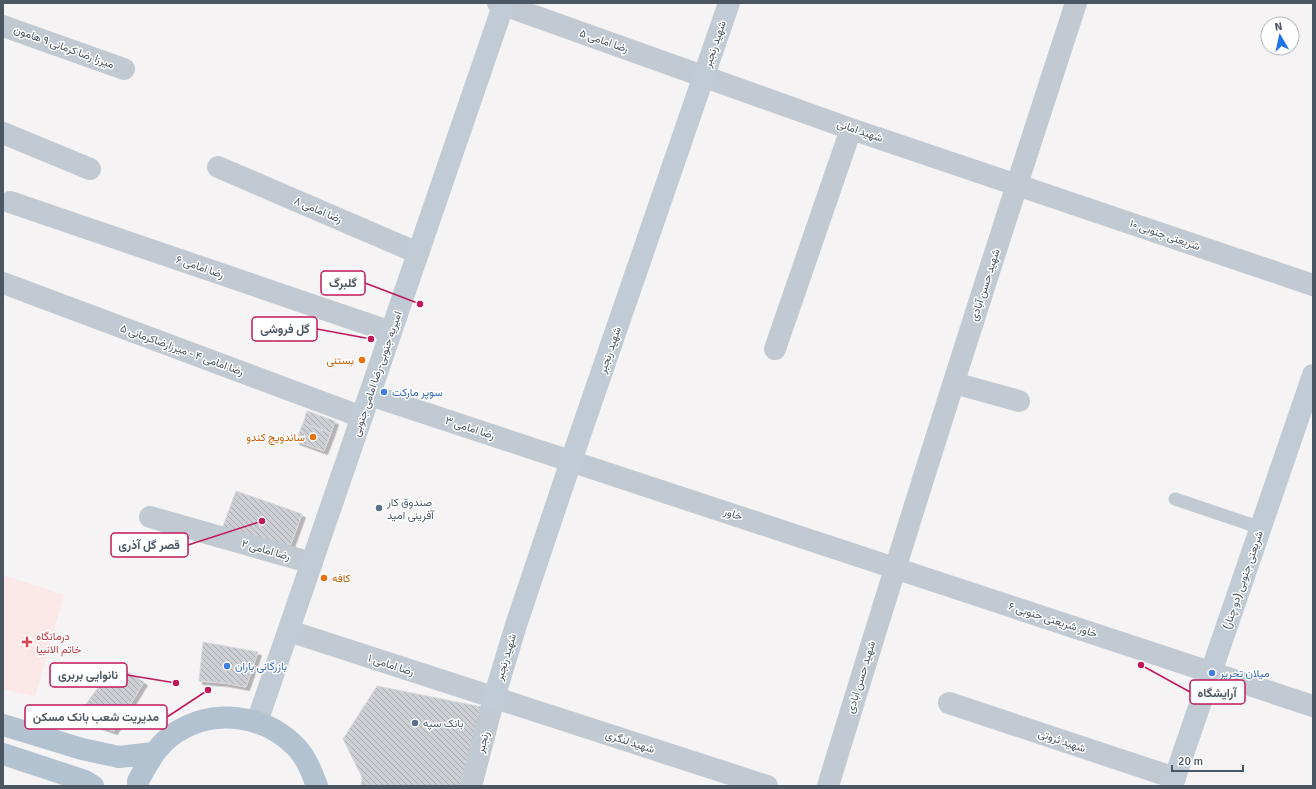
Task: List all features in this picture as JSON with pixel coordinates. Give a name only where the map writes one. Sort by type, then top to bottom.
[{"type":"main road","name":"شهید رنجبر","points":[[494,698],[516,625],[571,461],[729,3]]},
{"type":"main road","name":"امیریه جنوبی-رضا امامی جنوبی","points":[[257,722],[370,395],[502,4]]},
{"type":"main road","name":"شریعتی جنوبی (دو چنار)","points":[[1174,782],[1313,375]]},
{"type":"main road","points":[[138,786],[138,781],[153,753],[174,733],[200,721],[229,717],[257,722],[279,733],[298,749],[311,769],[317,786]]},
{"type":"main road","points":[[3,724],[82,749],[111,755],[119,756],[153,753]]},
{"type":"main road","points":[[3,754],[85,781],[93,786]]},
{"type":"street","name":"شهید حسن آبادی","points":[[895,568],[1076,3]]},
{"type":"street","name":"رضا امامی ۵","points":[[502,4],[704,76]]},
{"type":"street","name":"میرزا رضا کرمانی ۹ هامون","points":[[3,26],[124,69]]},
{"type":"street","name":"شهید امانی","points":[[704,76],[851,129],[1017,185]]},
{"type":"street","points":[[775,349],[851,129]]},
{"type":"street","points":[[3,133],[90,169]]},
{"type":"street","name":"رضا امامی ۸","points":[[218,167],[418,253]]},
{"type":"street","name":"شریعتی جنوبی ۱۰","points":[[1017,185],[1313,285]]},
{"type":"street","name":"رضا امامی ۶","points":[[10,202],[391,332]]},
{"type":"street","name":"رضا امامی ۴ - میرزارضاکرمانی ۵","points":[[3,283],[362,417]]},
{"type":"street","points":[[954,383],[1019,401]]},
{"type":"street","name":"رضا امامی ۳","points":[[370,395],[571,461]]},
{"type":"street","name":"خاور","points":[[571,461],[895,568]]},
{"type":"street","name":"رضا امامی ۲","points":[[150,517],[312,563]]},
{"type":"street","name":"خاور شریعتی جنوبی ۶","points":[[895,568],[1313,706]]},
{"type":"street","name":"شهید حسن ابادی","points":[[828,786],[895,568]]},
{"type":"street","name":"رضا امامی ۱","points":[[289,631],[494,698]]},
{"type":"street","name":"رنجبر","points":[[471,786],[494,698]]},
{"type":"street","name":"شهید لنگری","points":[[494,698],[767,786]]},
{"type":"street","name":"شهید ثروتی","points":[[949,703],[1174,782]]},
{"type":"lane","points":[[1175,499],[1261,528]]},
{"type":"shaded area","name":"درمانگاه خاتم الانبیا","points":[[3,575],[64,595],[35,697],[3,689]]},
{"type":"building","points":[[307,411],[335,421],[331,433],[303,423]]},
{"type":"building","name":"ساندویچ کندو","points":[[303,423],[331,433],[324,451],[296,441]]},
{"type":"building","points":[[236,491],[302,514],[288,552],[222,529]]},
{"type":"building","name":"بازرگانی باران","points":[[203,642],[258,652],[246,687],[225,683],[199,681]]},
{"type":"building","points":[[115,664],[144,682],[114,731],[76,718]]},
{"type":"building","name":"بانک سپه","points":[[377,686],[482,707],[460,786],[361,786],[362,777],[343,739]]},
{"type":"place","name":"گلبرگ","points":[[420,304]]},
{"type":"place","name":"گل فروشی","points":[[371,339]]},
{"type":"place","name":"بستنی","points":[[362,360]]},
{"type":"place","name":"سوپر مارکت","points":[[384,392]]},
{"type":"place","name":"ساندویچ کندو","points":[[313,437]]},
{"type":"place","name":"صندوق کار آفرینی امید","points":[[379,508]]},
{"type":"place","name":"قصر گل آذری","points":[[262,521]]},
{"type":"place","name":"کافه","points":[[324,578]]},
{"type":"place","name":"درمانگاه خاتم الانبیا","points":[[27,642]]},
{"type":"place","name":"آرایشگاه","points":[[1141,665]]},
{"type":"place","name":"بازرگانی باران","points":[[227,666]]},
{"type":"place","name":"میلان تحریر","points":[[1212,673]]},
{"type":"place","name":"نانوایی بربری","points":[[176,683]]},
{"type":"place","name":"مدیریت شعب بانک مسکن","points":[[208,690]]},
{"type":"place","name":"بانک سپه","points":[[415,723]]}]
